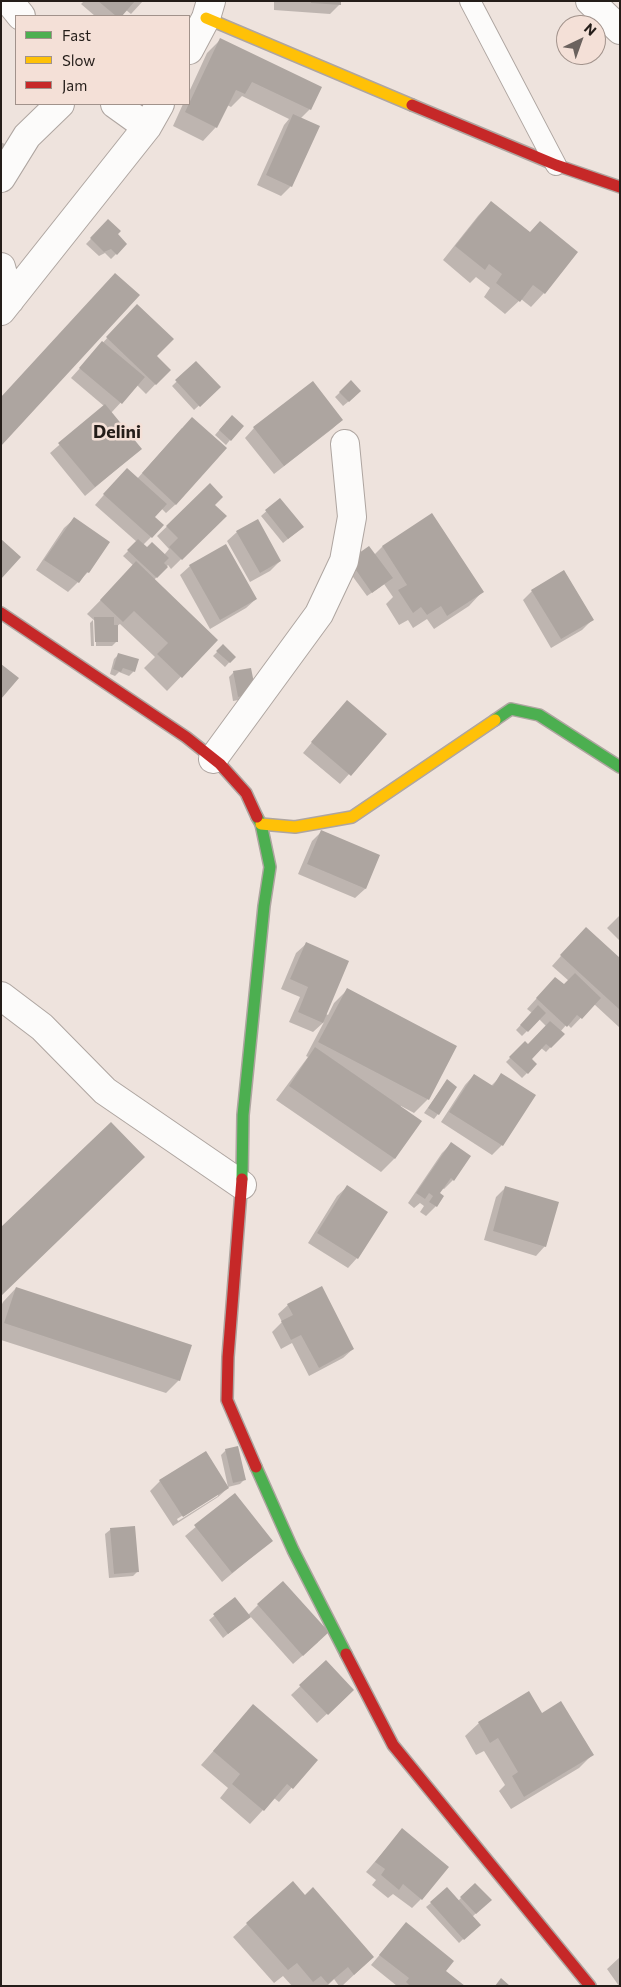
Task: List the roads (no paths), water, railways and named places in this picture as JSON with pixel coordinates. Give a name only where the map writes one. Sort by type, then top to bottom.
[{"type":"street","points":[[9,1],[20,15]]},
{"type":"street","points":[[590,1],[620,30]]},
{"type":"street","points":[[190,48],[209,9],[556,164],[620,187]]},
{"type":"street","points":[[1,178],[27,136],[59,105]]},
{"type":"street","points":[[117,105],[147,127]]},
{"type":"street","points":[[6,305],[147,127],[159,105]]},
{"type":"street","points":[[1,266],[6,305]]},
{"type":"street","points":[[213,759],[319,614],[344,561],[352,517],[345,444]]},
{"type":"street","points":[[1,613],[186,737],[213,759],[246,793],[261,824],[270,867],[264,906],[243,1115],[242,1185],[228,1357],[227,1400],[238,1430],[293,1550],[393,1745],[590,1986]]},
{"type":"street","points":[[261,824],[295,827],[352,817],[511,709],[539,715],[620,766]]},
{"type":"street","points":[[1,996],[42,1027],[105,1091],[242,1185]]},
{"type":"lane","points":[[470,1],[556,164]]},
{"type":"district","name":"Delini","points":[[117,432]]}]
